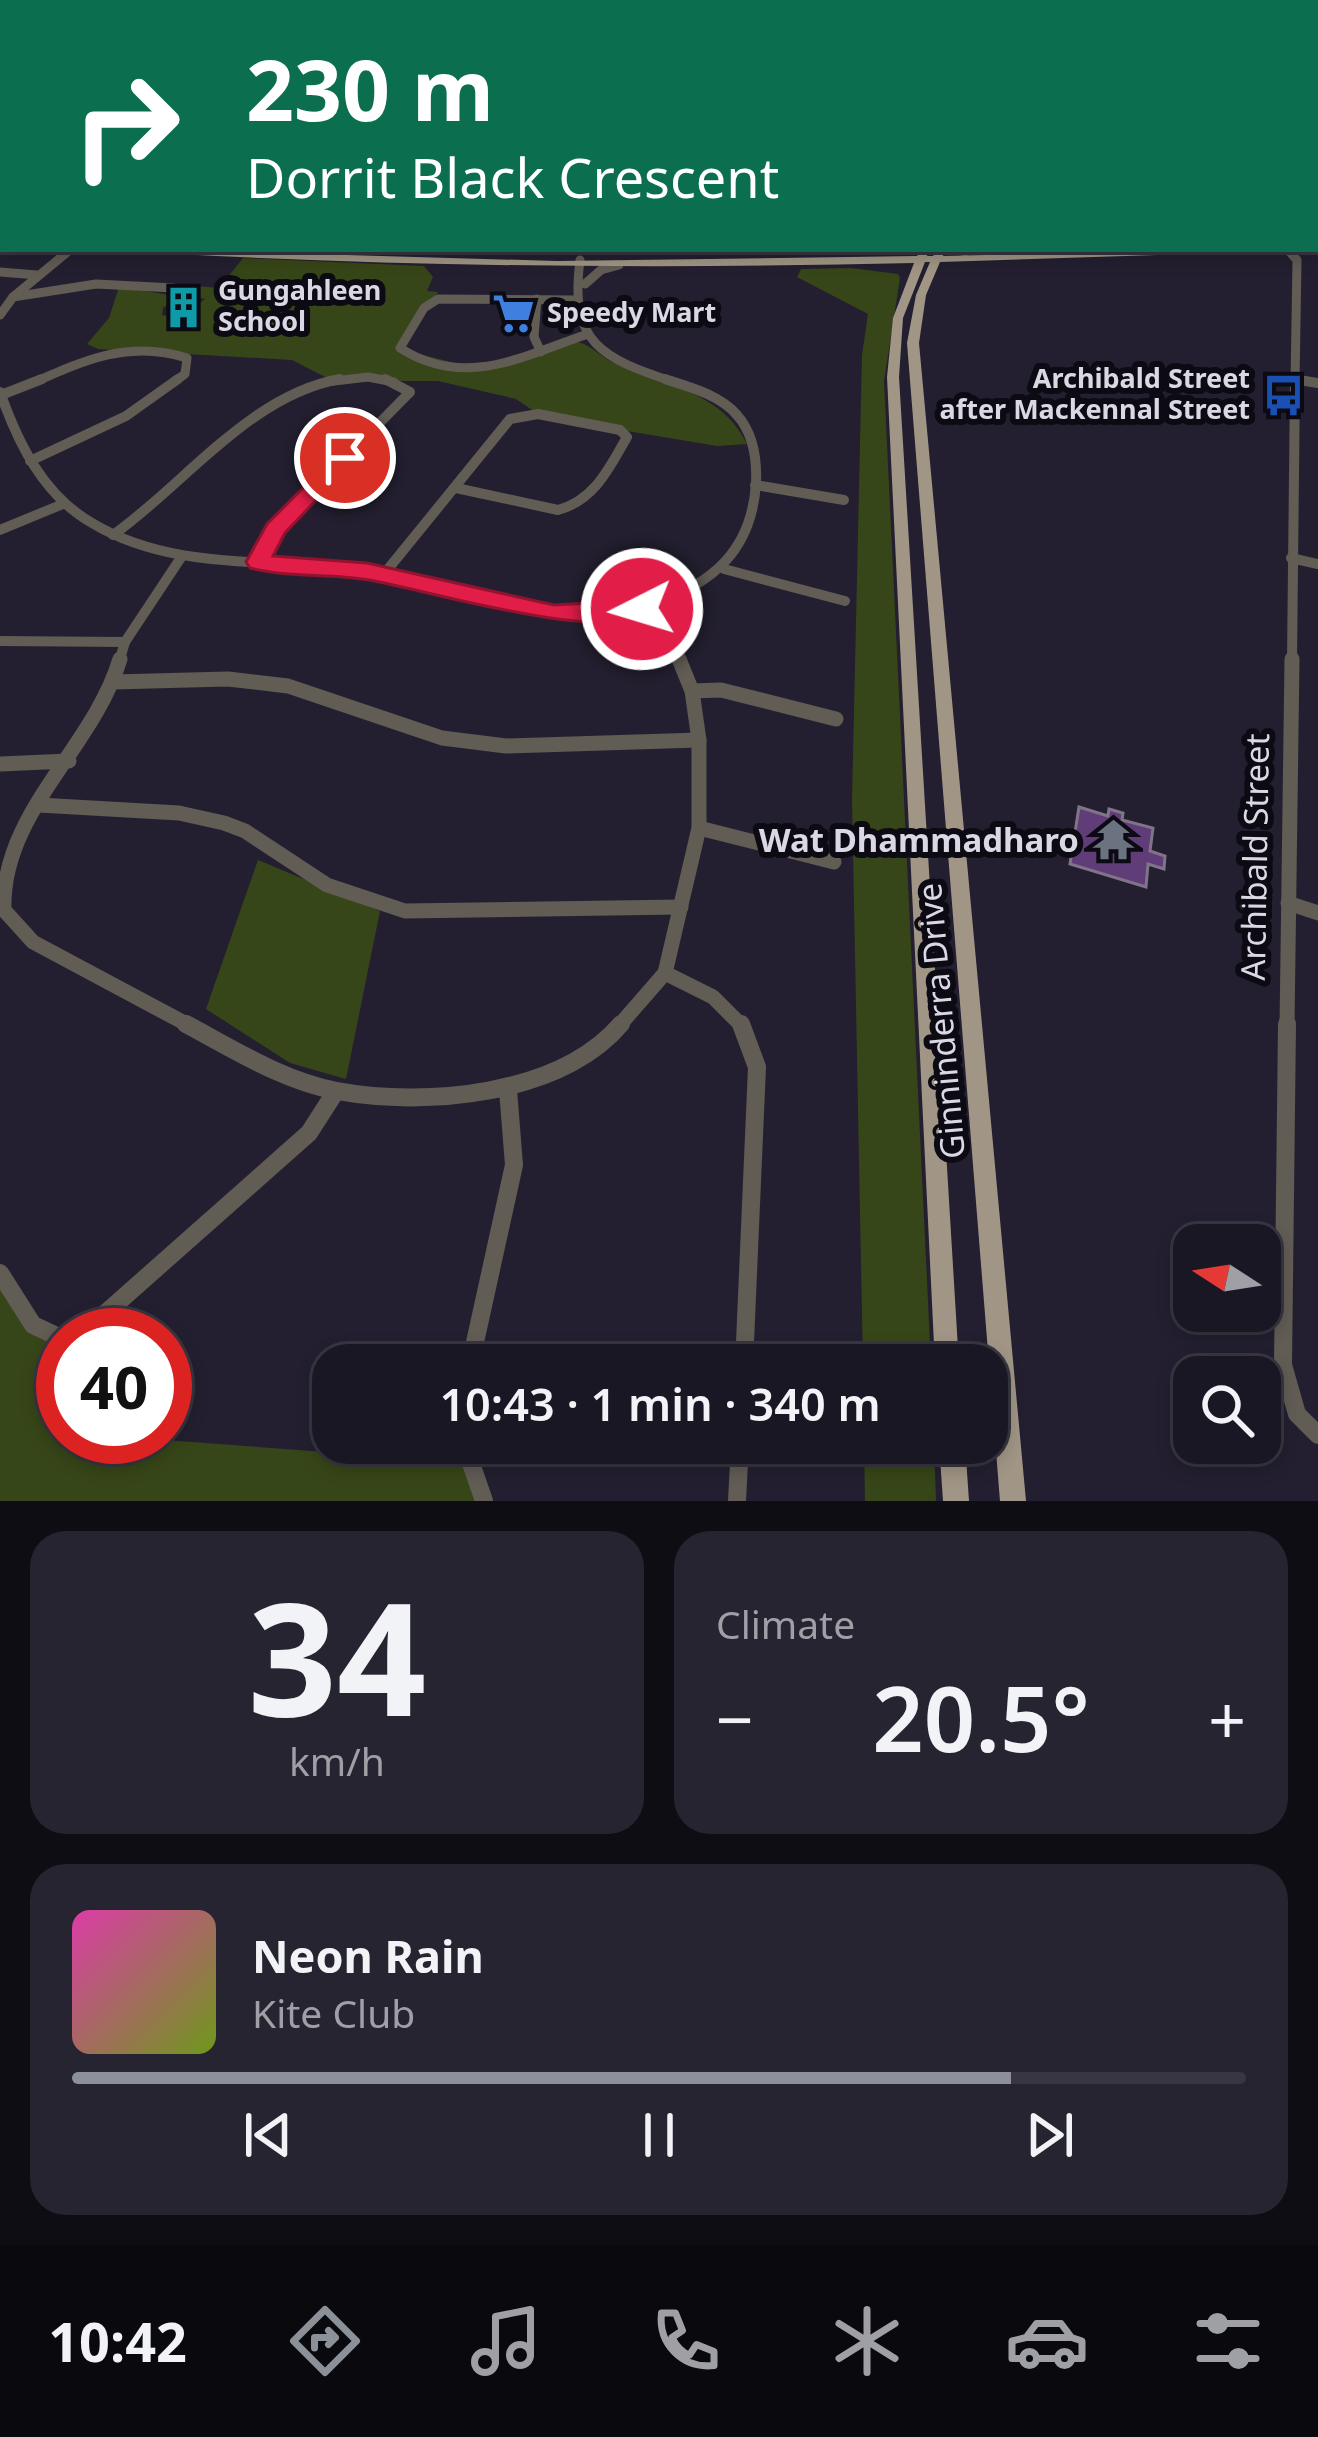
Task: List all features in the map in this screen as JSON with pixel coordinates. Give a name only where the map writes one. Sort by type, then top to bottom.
[{"type":"main road","points":[[200,252],[557,265],[1159,252]]},
{"type":"main road","points":[[299,252],[620,265],[878,262],[930,254]]},
{"type":"main road","points":[[1030,252],[1098,254]]},
{"type":"main road","name":"Ginninderra Drive","points":[[930,254],[903,300],[893,376],[946,1344]]},
{"type":"main road","name":"Ginninderra Drive","points":[[930,254],[915,319],[915,364],[1013,1501]]},
{"type":"main road","points":[[915,364],[934,283],[956,267],[994,258]]},
{"type":"main road","points":[[878,262],[904,273],[903,300]]},
{"type":"main road","points":[[953,1464],[956,1501]]},
{"type":"street","points":[[0,315],[58,252]]},
{"type":"street","points":[[0,272],[37,275],[67,252]]},
{"type":"street","name":"Archibald Street","points":[[1285,252],[1294,269],[1283,1365],[1298,1414],[1318,1435]]},
{"type":"street","points":[[30,460],[126,416],[184,374],[187,358],[103,350],[40,384],[0,393],[14,435],[30,460],[63,504],[113,535],[182,556],[383,574],[554,613],[649,607],[724,569],[743,540],[755,484],[751,432],[729,408],[706,394],[609,354],[585,335],[578,299],[584,262]]},
{"type":"street","points":[[557,265],[581,283]]},
{"type":"street","points":[[581,283],[620,265]]},
{"type":"street","points":[[13,297],[96,284],[174,288]]},
{"type":"street","points":[[537,299],[534,337],[541,352]]},
{"type":"street","points":[[578,299],[435,300],[424,308],[400,348],[417,359],[482,370],[585,335]]},
{"type":"street","points":[[113,535],[286,398],[323,383],[355,378],[402,384],[410,392],[400,405],[275,529],[258,562]]},
{"type":"street","points":[[1293,379],[1318,383]]},
{"type":"street","points":[[383,574],[510,419],[520,414],[620,430],[627,437],[587,501],[575,508],[559,510],[456,488]]},
{"type":"street","points":[[755,484],[844,500]]},
{"type":"street","points":[[0,530],[63,504]]},
{"type":"street","points":[[182,556],[124,641],[113,682],[69,761],[11,847],[2,911],[33,941],[264,1066],[336,1091],[412,1095],[508,1090],[550,1073],[609,1038],[665,974],[699,828],[699,740],[692,691],[649,607]]},
{"type":"street","points":[[1291,558],[1318,564]]},
{"type":"street","points":[[724,569],[845,602]]},
{"type":"street","points":[[0,641],[124,641]]},
{"type":"street","points":[[113,682],[228,679],[288,686],[442,738],[506,746],[699,740]]},
{"type":"street","points":[[692,691],[721,690],[836,719]]},
{"type":"street","points":[[0,764],[69,761]]},
{"type":"street","points":[[39,805],[179,813],[224,823],[245,831],[327,885],[404,911],[681,908]]},
{"type":"street","points":[[699,828],[834,862]]},
{"type":"street","points":[[1288,903],[1318,913]]},
{"type":"street","points":[[665,974],[717,998],[741,1020],[754,1041],[757,1067],[744,1344]]},
{"type":"street","points":[[475,1344],[514,1165],[508,1090]]},
{"type":"street","points":[[111,1308],[309,1133],[336,1091]]},
{"type":"street","points":[[0,1274],[36,1326]]},
{"type":"street","points":[[471,1464],[484,1501]]},
{"type":"street","points":[[737,1501],[739,1464]]},
{"type":"green space","points":[[243,258],[424,266],[433,277],[427,291],[438,292],[400,349],[486,371],[574,341],[706,401],[736,426],[747,444],[717,446],[585,424],[538,414],[516,399],[438,381],[333,381],[292,360],[98,349],[87,344],[109,318],[119,287],[176,298],[163,308],[162,315],[179,319],[205,299],[176,293],[185,285],[219,288]]},
{"type":"green space","points":[[851,268],[900,278],[884,381],[930,1344],[863,1344],[852,800],[862,355],[868,314],[797,277],[801,269]]},
{"type":"green space","points":[[258,860],[380,911],[346,1079],[290,1063],[206,1009]]},
{"type":"green space","points":[[0,1280],[36,1327],[36,1464],[192,1464],[192,1442],[312,1451],[312,1464],[470,1464],[485,1501],[0,1501]]},
{"type":"green space","points":[[864,1464],[935,1464],[936,1501],[865,1501]]},
{"type":"building","name":"Wat Dhammadharo","points":[[1079,807],[1108,816],[1109,809],[1123,813],[1122,820],[1153,828],[1150,851],[1165,856],[1164,869],[1148,864],[1146,887],[1070,864]]},
{"type":"place","name":"Gungahleen School","points":[[184,307]]},
{"type":"place","name":"Speedy Mart","points":[[513,313]]},
{"type":"place","name":"Archibald Street after Mackennal Street","points":[[1284,395]]},
{"type":"place","name":"Wat Dhammadharo","points":[[1113,840]]},
{"type":"route","points":[[345,458],[275,529],[258,562],[367,571],[554,613],[642,609]]}]
